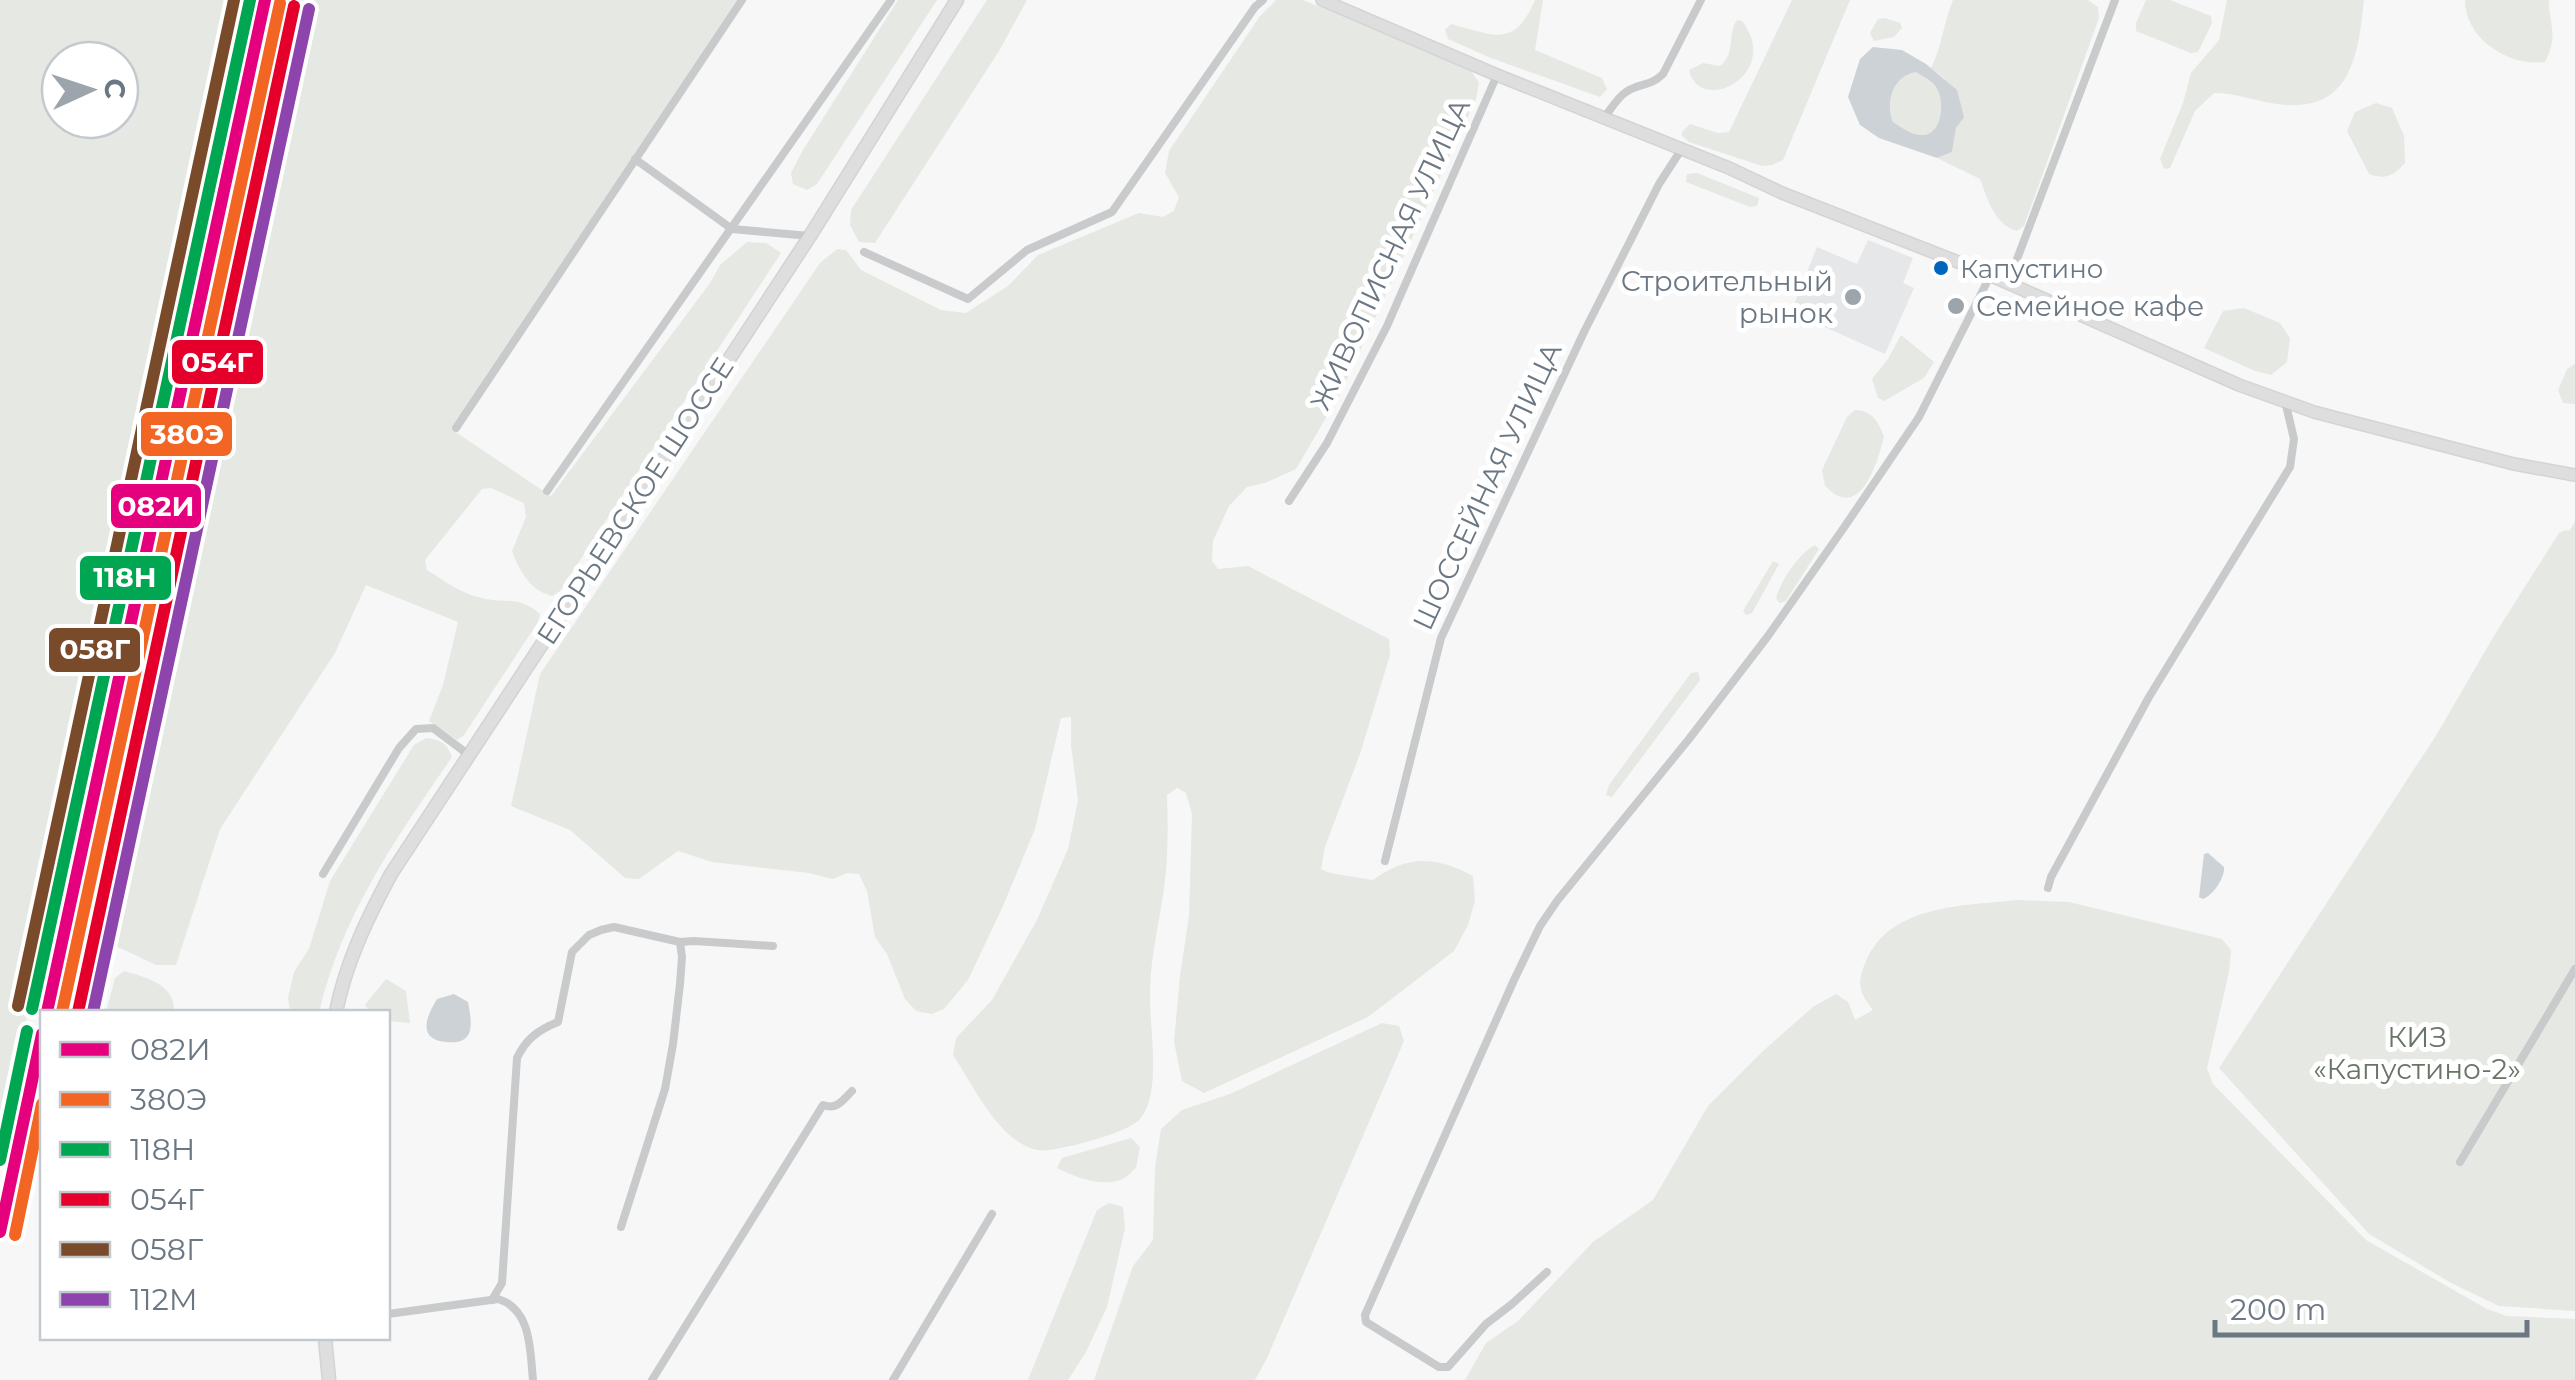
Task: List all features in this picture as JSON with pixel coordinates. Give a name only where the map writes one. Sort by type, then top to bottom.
[{"type":"main road","name":"ЕГОРЬЕВСКОЕ ШОССЕ","points":[[337,1010],[364,925],[391,874],[810,236],[957,0]]},
{"type":"main road","points":[[1322,0],[2008,283],[2239,385],[2314,412],[2575,476]]},
{"type":"main road","points":[[325,1340],[330,1380]]},
{"type":"street","points":[[456,428],[742,0]]},
{"type":"street","points":[[546,492],[891,0]]},
{"type":"street","points":[[864,252],[968,298],[1027,250],[1112,212],[1262,0]]},
{"type":"street","points":[[1604,118],[1629,89],[1654,83],[1663,74],[1701,0]]},
{"type":"street","points":[[2008,283],[2116,0]]},
{"type":"street","name":"ЖИВОПИСНАЯ УЛИЦА","points":[[1290,501],[1327,442],[1387,326],[1497,74]]},
{"type":"street","name":"ШОССЕЙНАЯ УЛИЦА","points":[[1386,862],[1441,638],[1584,332],[1659,184],[1681,150]]},
{"type":"street","points":[[635,159],[732,229],[810,236]]},
{"type":"street","points":[[1547,1272],[1486,1324],[1448,1367],[1439,1367],[1366,1322],[1365,1314],[1540,926],[1746,665],[1856,510],[1919,417],[1990,276]]},
{"type":"street","points":[[2048,888],[2149,697],[2290,467],[2294,440],[2285,401]]},
{"type":"street","points":[[323,874],[399,748],[416,729],[433,728],[469,755]]},
{"type":"street","points":[[492,1300],[502,1282],[517,1058],[532,1036],[558,1022],[572,952],[589,934],[614,927],[680,942],[773,946]]},
{"type":"street","points":[[621,1226],[665,1089],[680,984],[680,942]]},
{"type":"street","points":[[2460,1162],[2575,969]]},
{"type":"street","points":[[652,1380],[823,1105],[838,1105],[852,1091]]},
{"type":"street","points":[[893,1380],[992,1214]]},
{"type":"street","points":[[390,1314],[492,1300],[507,1302],[528,1332],[533,1380]]},
{"type":"shaded area","points":[[1873,47],[1902,50],[1957,90],[1964,117],[1956,128],[1952,152],[1937,158],[1879,138],[1860,125],[1848,97],[1860,59]],"holes":[[[1916,72],[1934,85],[1941,100],[1935,129],[1923,135],[1893,122],[1890,106],[1897,84]]]},
{"type":"shaded area","name":"Строительный рынок","points":[[1868,240],[1913,258],[1903,283],[1914,288],[1885,354],[1791,312],[1817,247],[1857,264]]},
{"type":"shaded area","points":[[2208,853],[2224,871],[2218,886],[2203,899],[2199,897],[2204,854]]},
{"type":"shaded area","points":[[454,994],[468,1002],[470,1031],[456,1042],[437,1040],[426,1026],[430,1013],[437,999]]},
{"type":"green space","points":[[0,0],[247,0],[0,1142]]},
{"type":"green space","points":[[286,0],[737,0],[451,429],[551,496],[720,265],[747,242],[766,243],[781,253],[560,591],[552,596],[544,593],[522,573],[512,551],[526,517],[524,503],[491,488],[482,489],[425,560],[427,570],[462,591],[486,599],[519,602],[540,614],[464,735],[457,740],[429,721],[443,685],[458,622],[366,585],[335,653],[220,829],[176,965],[156,965],[95,936],[89,917]]},
{"type":"green space","points":[[898,0],[937,0],[817,184],[807,190],[793,184],[791,173],[803,150]]},
{"type":"green space","points":[[987,0],[1027,0],[999,51],[875,243],[859,242],[850,225],[851,210]]},
{"type":"green space","points":[[1276,0],[1303,0],[1471,71],[1479,83],[1476,99],[1341,392],[1296,469],[1247,487],[1229,506],[1213,541],[1212,561],[1218,569],[1248,566],[1389,639],[1390,655],[1321,869],[1373,880],[1410,862],[1434,862],[1473,876],[1475,901],[1454,951],[1368,1017],[1204,1093],[1182,1081],[1174,1042],[1189,915],[1192,814],[1186,793],[1177,788],[1167,795],[1166,871],[1150,984],[1153,1080],[1146,1109],[1139,1120],[1118,1132],[1075,1145],[1037,1150],[1023,1145],[999,1124],[953,1055],[956,1038],[992,1000],[1037,920],[1068,849],[1078,800],[1071,717],[1061,718],[1035,829],[1003,906],[968,980],[944,1009],[932,1014],[916,1011],[905,999],[887,954],[875,937],[867,891],[859,874],[847,873],[833,879],[712,862],[678,851],[639,879],[625,878],[570,830],[511,806],[540,674],[820,263],[837,249],[846,250],[861,270],[941,310],[966,313],[1008,286],[1038,255],[1139,213],[1163,217],[1174,211],[1179,197],[1165,173],[1169,151],[1260,16]]},
{"type":"green space","points":[[1535,0],[1543,0],[1535,50],[1602,78],[1607,89],[1600,97],[1448,39],[1445,30],[1451,24],[1491,34],[1511,32],[1527,16]]},
{"type":"green space","points":[[1792,0],[1850,0],[1783,160],[1762,166],[1689,142],[1682,132],[1690,124],[1718,133],[1729,132]]},
{"type":"green space","points":[[1953,0],[2088,0],[2098,7],[2099,18],[2024,226],[2017,231],[1997,217],[1980,179],[1937,158],[1952,152],[1956,128],[1945,79],[1931,68]]},
{"type":"green space","points":[[2146,0],[2170,0],[2211,16],[2212,23],[2198,52],[2191,53],[2136,31]]},
{"type":"green space","points":[[2227,0],[2364,0],[2353,61],[2335,91],[2301,105],[2214,93],[2195,111],[2170,168],[2164,169],[2160,159],[2191,73],[2219,40]]},
{"type":"green space","points":[[2465,0],[2549,0],[2552,37],[2545,62],[2517,60],[2492,48],[2472,27]]},
{"type":"green space","points":[[1878,19],[1900,23],[1902,28],[1894,37],[1874,41],[1870,33]]},
{"type":"green space","points":[[1737,20],[1742,21],[1752,40],[1753,58],[1746,72],[1721,89],[1708,90],[1696,84],[1689,70],[1703,63],[1720,66],[1725,61]]},
{"type":"green space","points":[[1916,72],[1936,87],[1941,100],[1935,129],[1923,135],[1893,122],[1891,114],[1893,90],[1902,78]]},
{"type":"green space","points":[[2376,103],[2392,108],[2404,136],[2405,163],[2385,177],[2369,174],[2347,131],[2355,112]]},
{"type":"green space","points":[[1697,173],[1759,198],[1757,206],[1750,207],[1686,182],[1687,174]]},
{"type":"green space","points":[[2244,308],[2280,323],[2290,338],[2287,362],[2271,375],[2204,348],[2223,311]]},
{"type":"green space","points":[[1901,335],[1934,362],[1924,378],[1884,401],[1878,398],[1872,379]]},
{"type":"green space","points":[[2575,364],[2575,404],[2563,403],[2558,390],[2567,369]]},
{"type":"green space","points":[[1855,410],[1870,415],[1884,436],[1870,477],[1864,487],[1848,498],[1825,486],[1822,470],[1847,417]]},
{"type":"green space","name":"КИЗ «Капустино-2»","points":[[2575,522],[2575,1311],[2499,1306],[2451,1283],[2369,1234],[2219,1068],[2437,734],[2559,533],[2569,531]]},
{"type":"green space","points":[[1815,545],[1819,549],[1786,601],[1779,603],[1776,598],[1786,575]]},
{"type":"green space","points":[[1773,561],[1779,564],[1752,613],[1746,615],[1743,611]]},
{"type":"green space","points":[[1698,672],[1700,680],[1612,797],[1606,795],[1609,785],[1691,673]]},
{"type":"green space","points":[[426,738],[436,740],[448,748],[452,757],[373,878],[342,942],[320,1010],[290,1010],[288,998],[294,972],[309,949],[330,881],[414,745]]},
{"type":"green space","points":[[2017,900],[2069,902],[2222,939],[2231,950],[2207,1068],[2213,1084],[2366,1240],[2487,1309],[2507,1316],[2575,1319],[2575,1380],[1465,1380],[1486,1343],[1518,1321],[1593,1242],[1653,1200],[1708,1106],[1763,1051],[1813,1007],[1836,994],[1848,1002],[1855,1020],[1873,1010],[1862,993],[1861,976],[1877,942],[1893,928],[1931,911]]},
{"type":"green space","points":[[124,971],[150,979],[170,995],[174,1010],[107,1010],[115,978]]},
{"type":"green space","points":[[386,979],[406,991],[410,1023],[390,1021],[390,1010],[369,1010],[365,1005]]},
{"type":"green space","points":[[1382,1023],[1399,1026],[1404,1041],[1255,1380],[1094,1380],[1133,1266],[1153,1240],[1155,1167],[1161,1129],[1182,1110],[1230,1094]]},
{"type":"green space","points":[[1131,1138],[1140,1147],[1136,1168],[1123,1179],[1098,1182],[1057,1168],[1062,1158]]},
{"type":"green space","points":[[1109,1203],[1123,1207],[1125,1228],[1107,1307],[1068,1380],[1028,1380],[1097,1210]]},
{"type":"transit line","name":"058Г","points":[[18,1006],[234,0]]},
{"type":"transit line","name":"118Н","points":[[32,1009],[250,0]]},
{"type":"transit line","name":"082И","points":[[47,1010],[265,0]]},
{"type":"transit line","name":"380Э","points":[[62,1010],[280,3]]},
{"type":"transit line","name":"054Г","points":[[78,1010],[294,6]]},
{"type":"transit line","name":"112М","points":[[93,1010],[309,9]]},
{"type":"transit line","name":"118Н","points":[[0,1160],[27,1031]]},
{"type":"transit line","name":"082И","points":[[0,1232],[40,1043]]},
{"type":"transit line","name":"380Э","points":[[15,1235],[40,1114]]},
{"type":"place","name":"Капустино","points":[[1941,268]]},
{"type":"place","name":"Строительный рынок","points":[[1853,297]]},
{"type":"place","name":"Семейное кафе","points":[[1956,306]]}]
